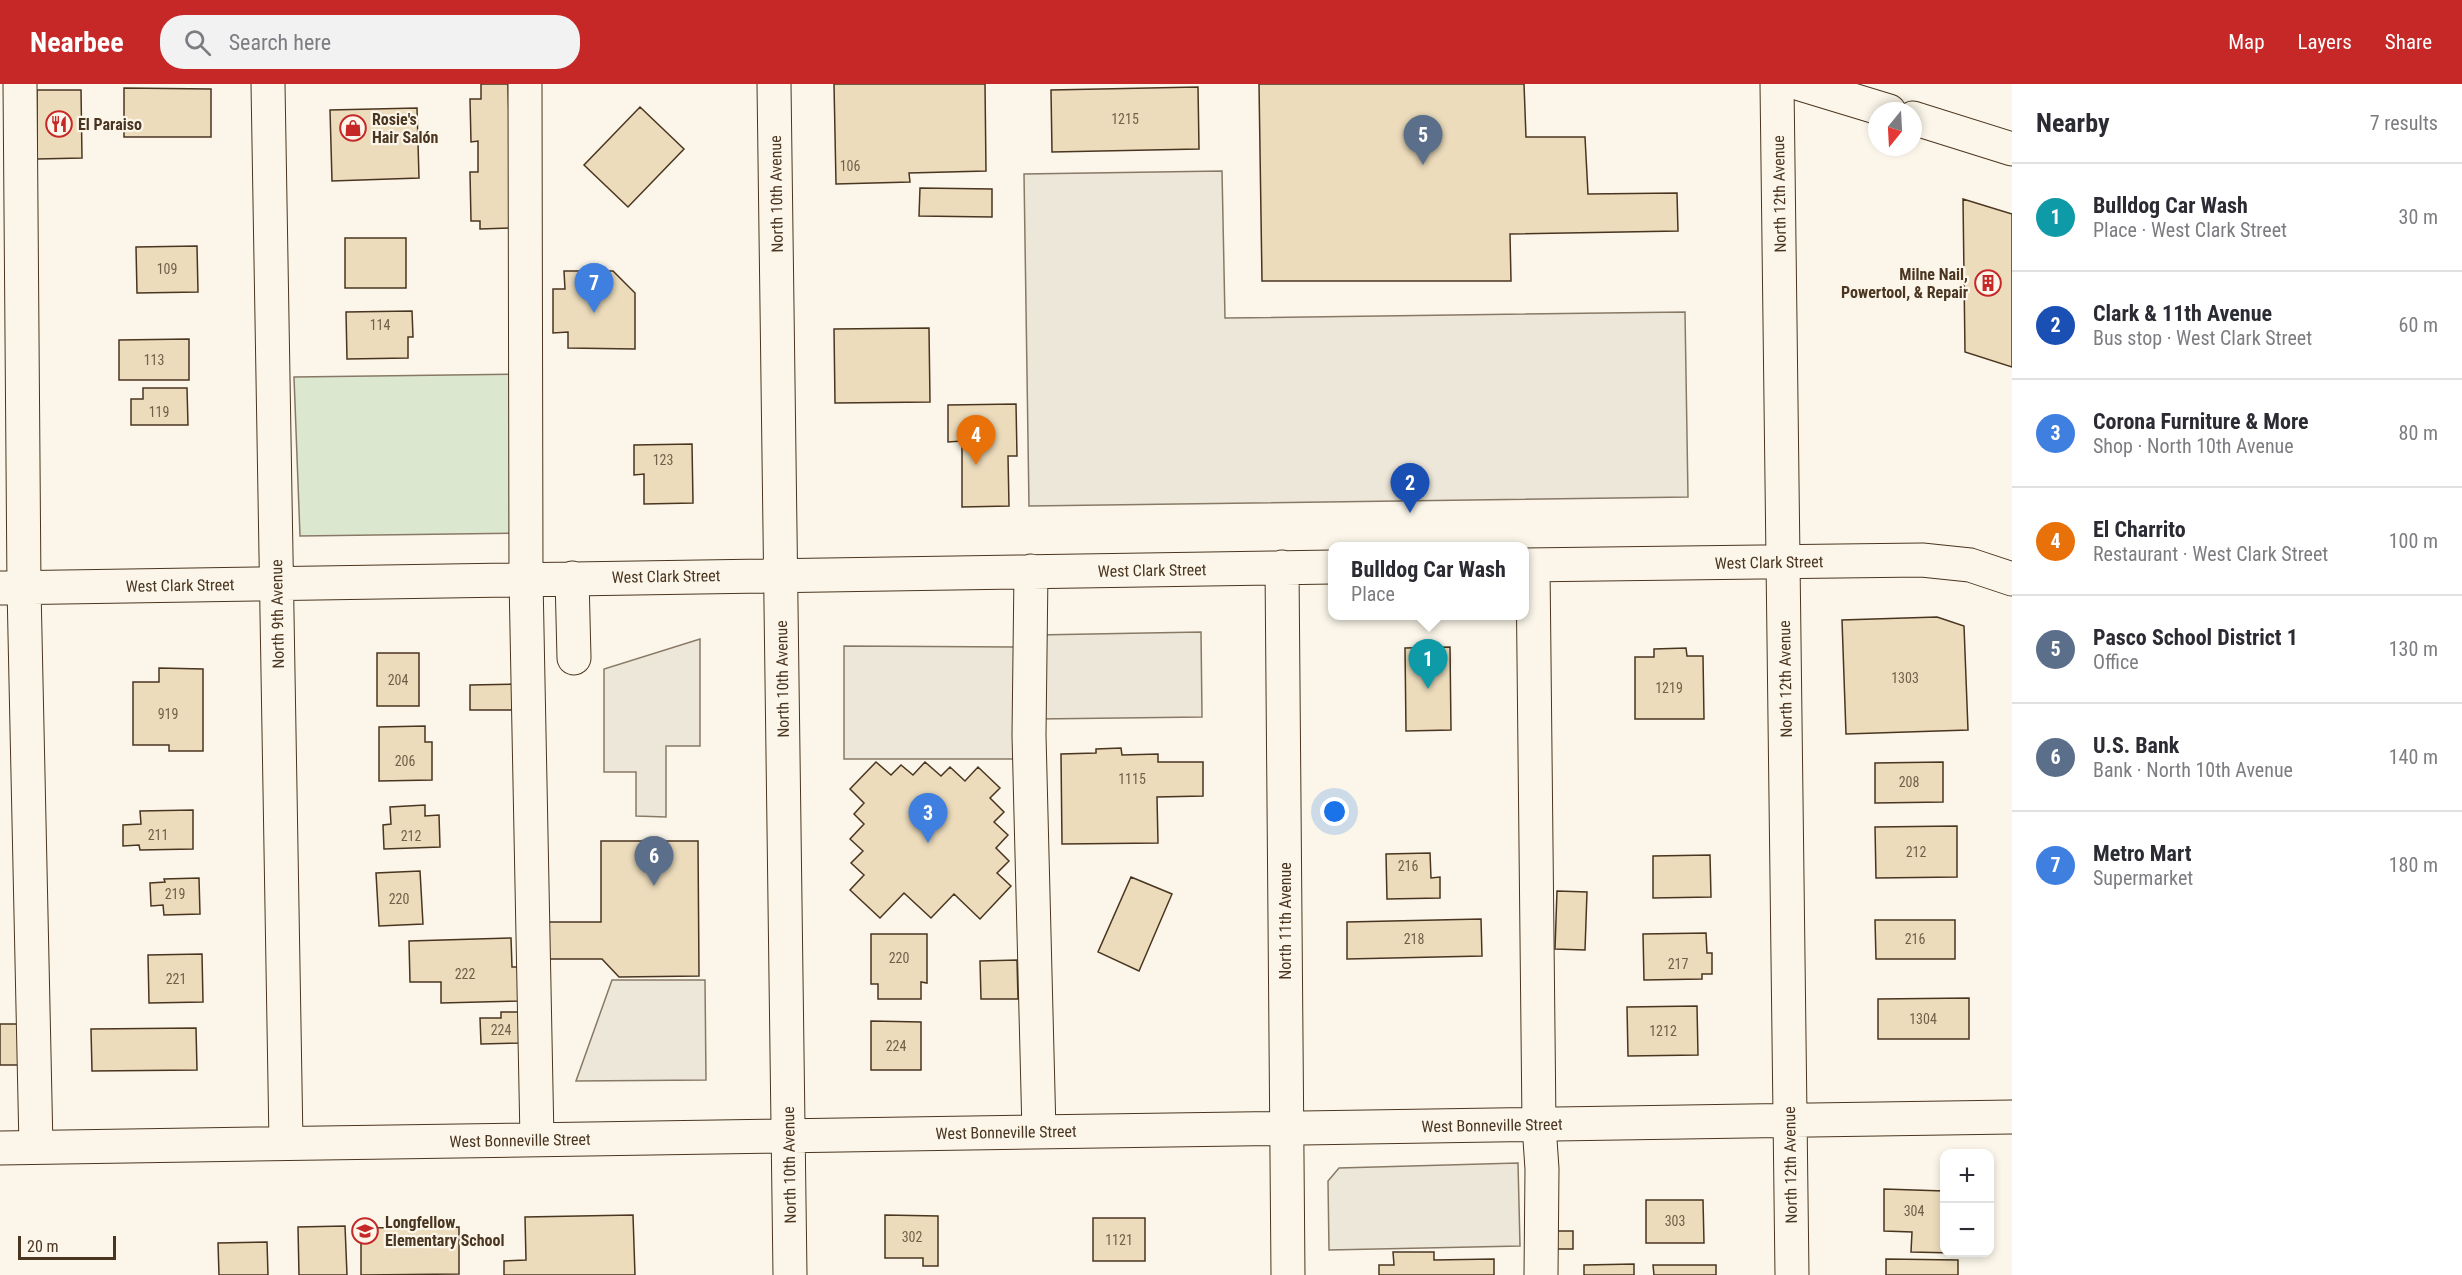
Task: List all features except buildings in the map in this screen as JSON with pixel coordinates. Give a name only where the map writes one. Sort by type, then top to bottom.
[{"type":"street","points":[[20,84],[12,588],[36,1147]]},
{"type":"street","name":"North 9th Avenue","points":[[268,84],[286,1143]]},
{"type":"street","points":[[525,84],[526,579],[537,1140]]},
{"type":"street","name":"North 10th Avenue","points":[[774,84],[790,1275]]},
{"type":"street","name":"North 12th Avenue","points":[[1777,84],[1792,1275]]},
{"type":"street","points":[[1800,84],[1868,105]]},
{"type":"street","points":[[1922,121],[2012,149]]},
{"type":"street","name":"West Clark Street","points":[[1529,565],[1945,561],[1970,565],[2012,579]]},
{"type":"street","name":"North 11th Avenue","points":[[1282,567],[1288,1275]]},
{"type":"street","name":"West Clark Street","points":[[12,588],[1328,567]]},
{"type":"street","points":[[1031,571],[1029,735],[1039,1132]]},
{"type":"street","points":[[572,578],[574,658]]},
{"type":"street","points":[[1529,616],[1539,1125],[1542,1168],[1541,1275]]},
{"type":"street","name":"West Bonneville Street","points":[[0,1148],[2012,1117]]},
{"type":"green space","points":[[526,374],[527,533],[300,536],[294,377]]},
{"type":"shaded area","points":[[1222,171],[1225,318],[1685,312],[1688,497],[1029,506],[1024,174]]},
{"type":"shaded area","points":[[1201,632],[1202,717],[1037,719],[1036,635]]},
{"type":"shaded area","points":[[700,639],[700,746],[666,746],[666,817],[636,816],[636,772],[604,772],[604,669]]},
{"type":"shaded area","points":[[844,646],[1016,647],[1016,759],[844,759]]},
{"type":"shaded area","points":[[612,980],[705,980],[706,1080],[576,1081]]},
{"type":"shaded area","points":[[1518,1163],[1520,1246],[1329,1250],[1328,1181],[1339,1168]]},
{"type":"place","name":"El Paraiso","points":[[59,124]]},
{"type":"place","name":"Rosie's Hair Salón","points":[[353,128]]},
{"type":"place","name":"Pasco School District 1","points":[[1423,165]]},
{"type":"place","name":"Milne Nail, Powertool, & Repair","points":[[1988,283]]},
{"type":"place","name":"Metro Mart","points":[[594,313]]},
{"type":"place","name":"El Charrito","points":[[976,465]]},
{"type":"place","name":"Clark & 11th Avenue","points":[[1410,513]]},
{"type":"place","name":"Bulldog Car Wash","points":[[1428,689]]},
{"type":"place","name":"Corona Furniture & More","points":[[928,843]]},
{"type":"place","name":"U.S. Bank","points":[[654,886]]},
{"type":"place","name":"Longfellow Elementary School","points":[[365,1231]]}]
